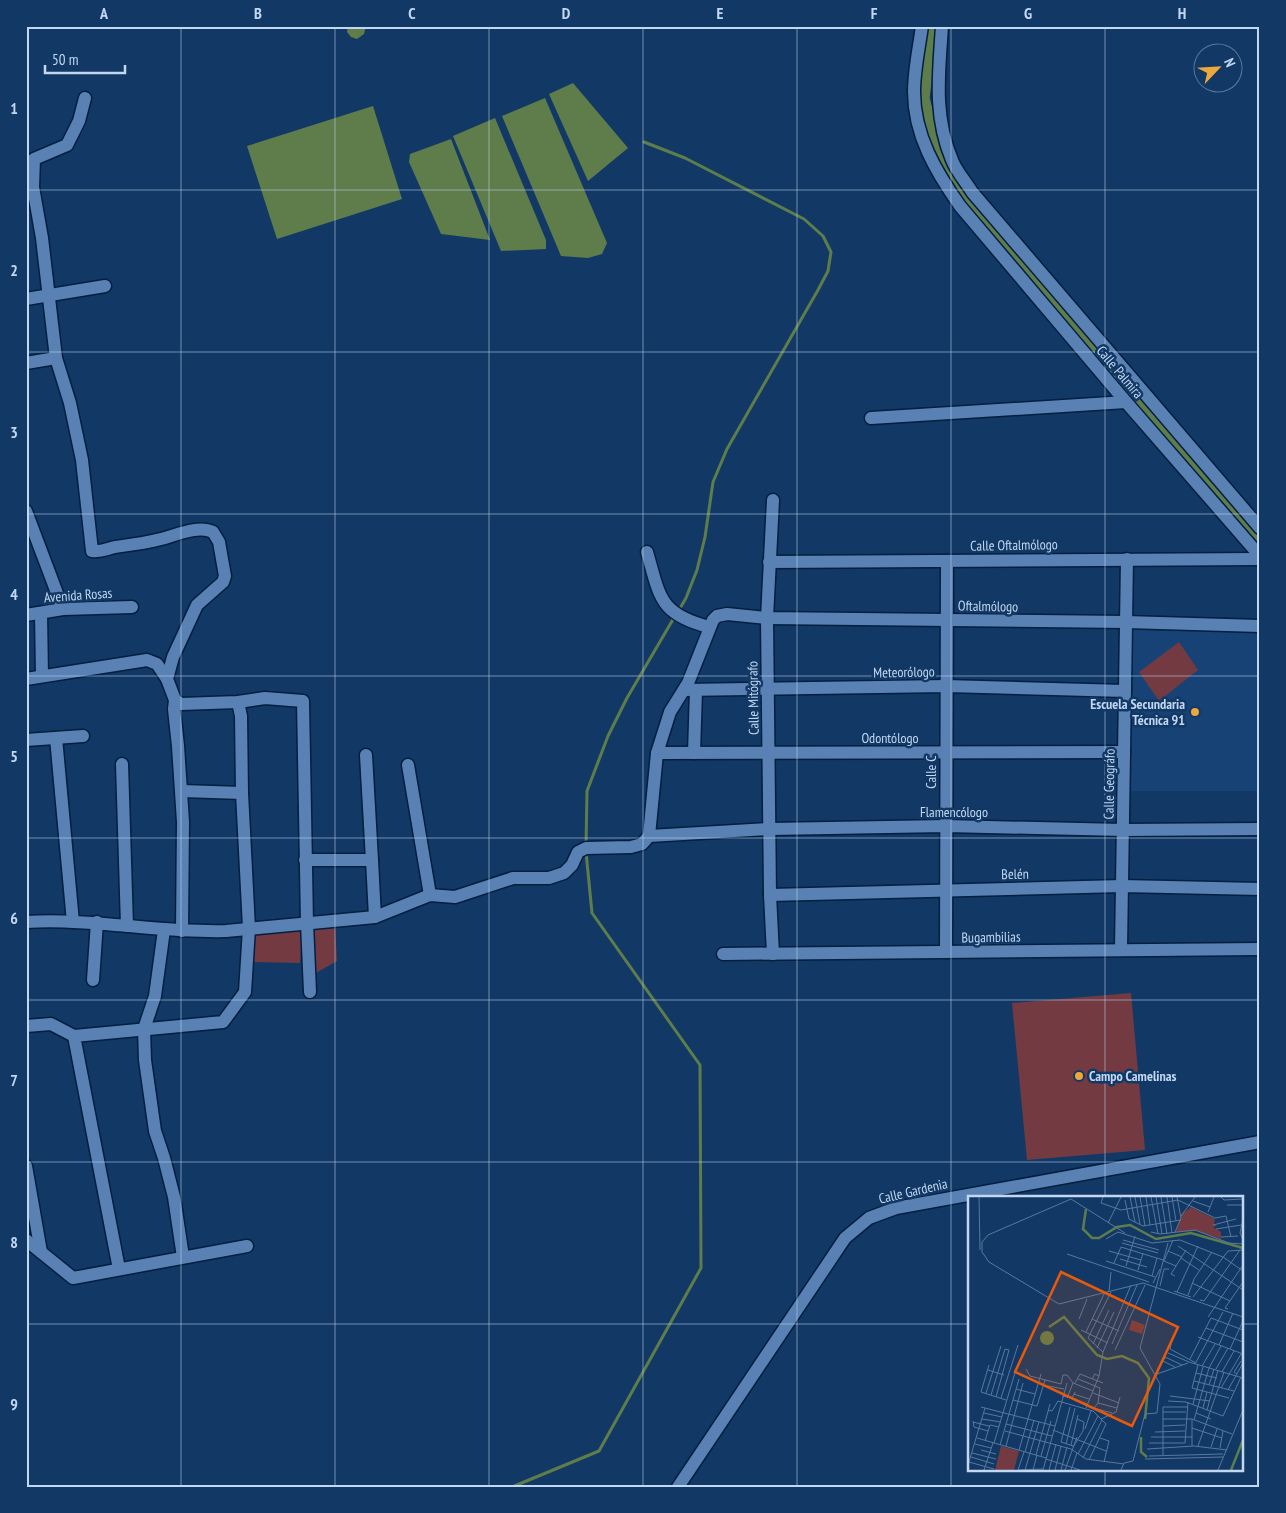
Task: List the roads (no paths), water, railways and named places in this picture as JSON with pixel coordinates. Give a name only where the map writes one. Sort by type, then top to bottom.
[{"type":"street","name":"Calle Palmira","points":[[922,26],[914,92],[916,114],[926,149],[936,170],[960,206],[1260,557]]},
{"type":"street","points":[[942,26],[938,93],[942,131],[952,162],[972,192],[1260,528]]},
{"type":"street","points":[[85,98],[79,121],[67,145],[34,159],[33,187],[42,238],[56,358],[70,403],[82,460],[92,550],[100,552],[111,548],[160,540],[177,534],[207,529],[214,532],[219,542],[224,576],[223,582],[197,605],[172,657],[167,680]]},
{"type":"street","points":[[26,299],[105,286]]},
{"type":"street","points":[[26,363],[56,358]]},
{"type":"street","points":[[870,418],[1126,402]]},
{"type":"street","name":"Calle Mitógrafo","points":[[773,500],[767,618],[770,895],[773,954]]},
{"type":"street","points":[[26,511],[63,608]]},
{"type":"street","points":[[647,552],[663,601],[668,608],[690,621],[709,627],[690,690],[694,753]]},
{"type":"street","name":"Calle Oftalmólogo","points":[[770,562],[1260,557]]},
{"type":"street","name":"Calle Geográfo","points":[[1121,950],[1127,559]]},
{"type":"street","name":"Calle C","points":[[946,952],[947,561]]},
{"type":"street","name":"Avenida Rosas","points":[[26,615],[63,608],[132,607]]},
{"type":"street","points":[[41,613],[42,676]]},
{"type":"street","name":"Oftalmólogo","points":[[709,627],[717,616],[727,614],[767,618],[1126,622],[1260,626]]},
{"type":"street","points":[[26,679],[146,660],[157,664],[167,680],[175,700],[174,709],[182,791],[182,931]]},
{"type":"street","name":"Meteorólogo","points":[[690,690],[946,686],[1125,691]]},
{"type":"street","points":[[26,922],[97,922],[164,930],[218,931],[375,917],[430,895],[455,897],[513,878],[549,878],[564,873],[572,864],[578,852],[586,848],[631,847],[642,844],[649,836],[656,753],[670,712],[690,690]]},
{"type":"street","points":[[175,700],[181,704],[238,702],[265,698],[303,701],[310,992]]},
{"type":"street","points":[[26,1026],[51,1024],[74,1036],[223,1022],[245,992],[249,928],[242,793],[241,716],[238,702]]},
{"type":"street","points":[[26,740],[83,736]]},
{"type":"street","points":[[56,738],[73,922]]},
{"type":"street","name":"Odontólogo","points":[[656,753],[1124,752]]},
{"type":"street","points":[[366,755],[375,917]]},
{"type":"street","points":[[122,764],[127,926]]},
{"type":"street","points":[[408,765],[430,895]]},
{"type":"street","points":[[182,791],[242,793]]},
{"type":"street","name":"Flamencólogo","points":[[649,836],[770,829],[946,826],[1123,830],[1260,829]]},
{"type":"street","points":[[306,860],[372,860]]},
{"type":"street","name":"Belén","points":[[770,895],[1122,886],[1260,889]]},
{"type":"street","points":[[93,980],[97,922]]},
{"type":"street","points":[[164,930],[155,996],[144,1029],[145,1060],[155,1131],[174,1197],[183,1257]]},
{"type":"street","name":"Bugambilias","points":[[722,954],[1260,949]]},
{"type":"street","points":[[74,1036],[118,1269]]},
{"type":"street","name":"Calle Gardenia","points":[[678,1487],[844,1238],[869,1218],[896,1208],[1260,1142]]},
{"type":"street","points":[[26,1166],[40,1252]]},
{"type":"street","points":[[26,1240],[73,1278],[247,1246]]},
{"type":"waterway","points":[[933,26],[924,98],[942,166],[974,211],[1260,543]]},
{"type":"waterway","points":[[644,142],[685,158],[804,219],[823,236],[831,252],[828,271],[818,290],[727,449],[713,482],[705,537],[697,570],[679,610]]},
{"type":"waterway","points":[[586,846],[587,791],[608,736],[627,698],[675,616]]},
{"type":"waterway","points":[[512,1487],[599,1451],[701,1268],[700,1065],[592,913],[586,852]]},
{"type":"place","name":"Escuela Secundaria Técnica 91","points":[[1195,712]]},
{"type":"place","name":"Campo Camelinas","points":[[1079,1076]]}]
